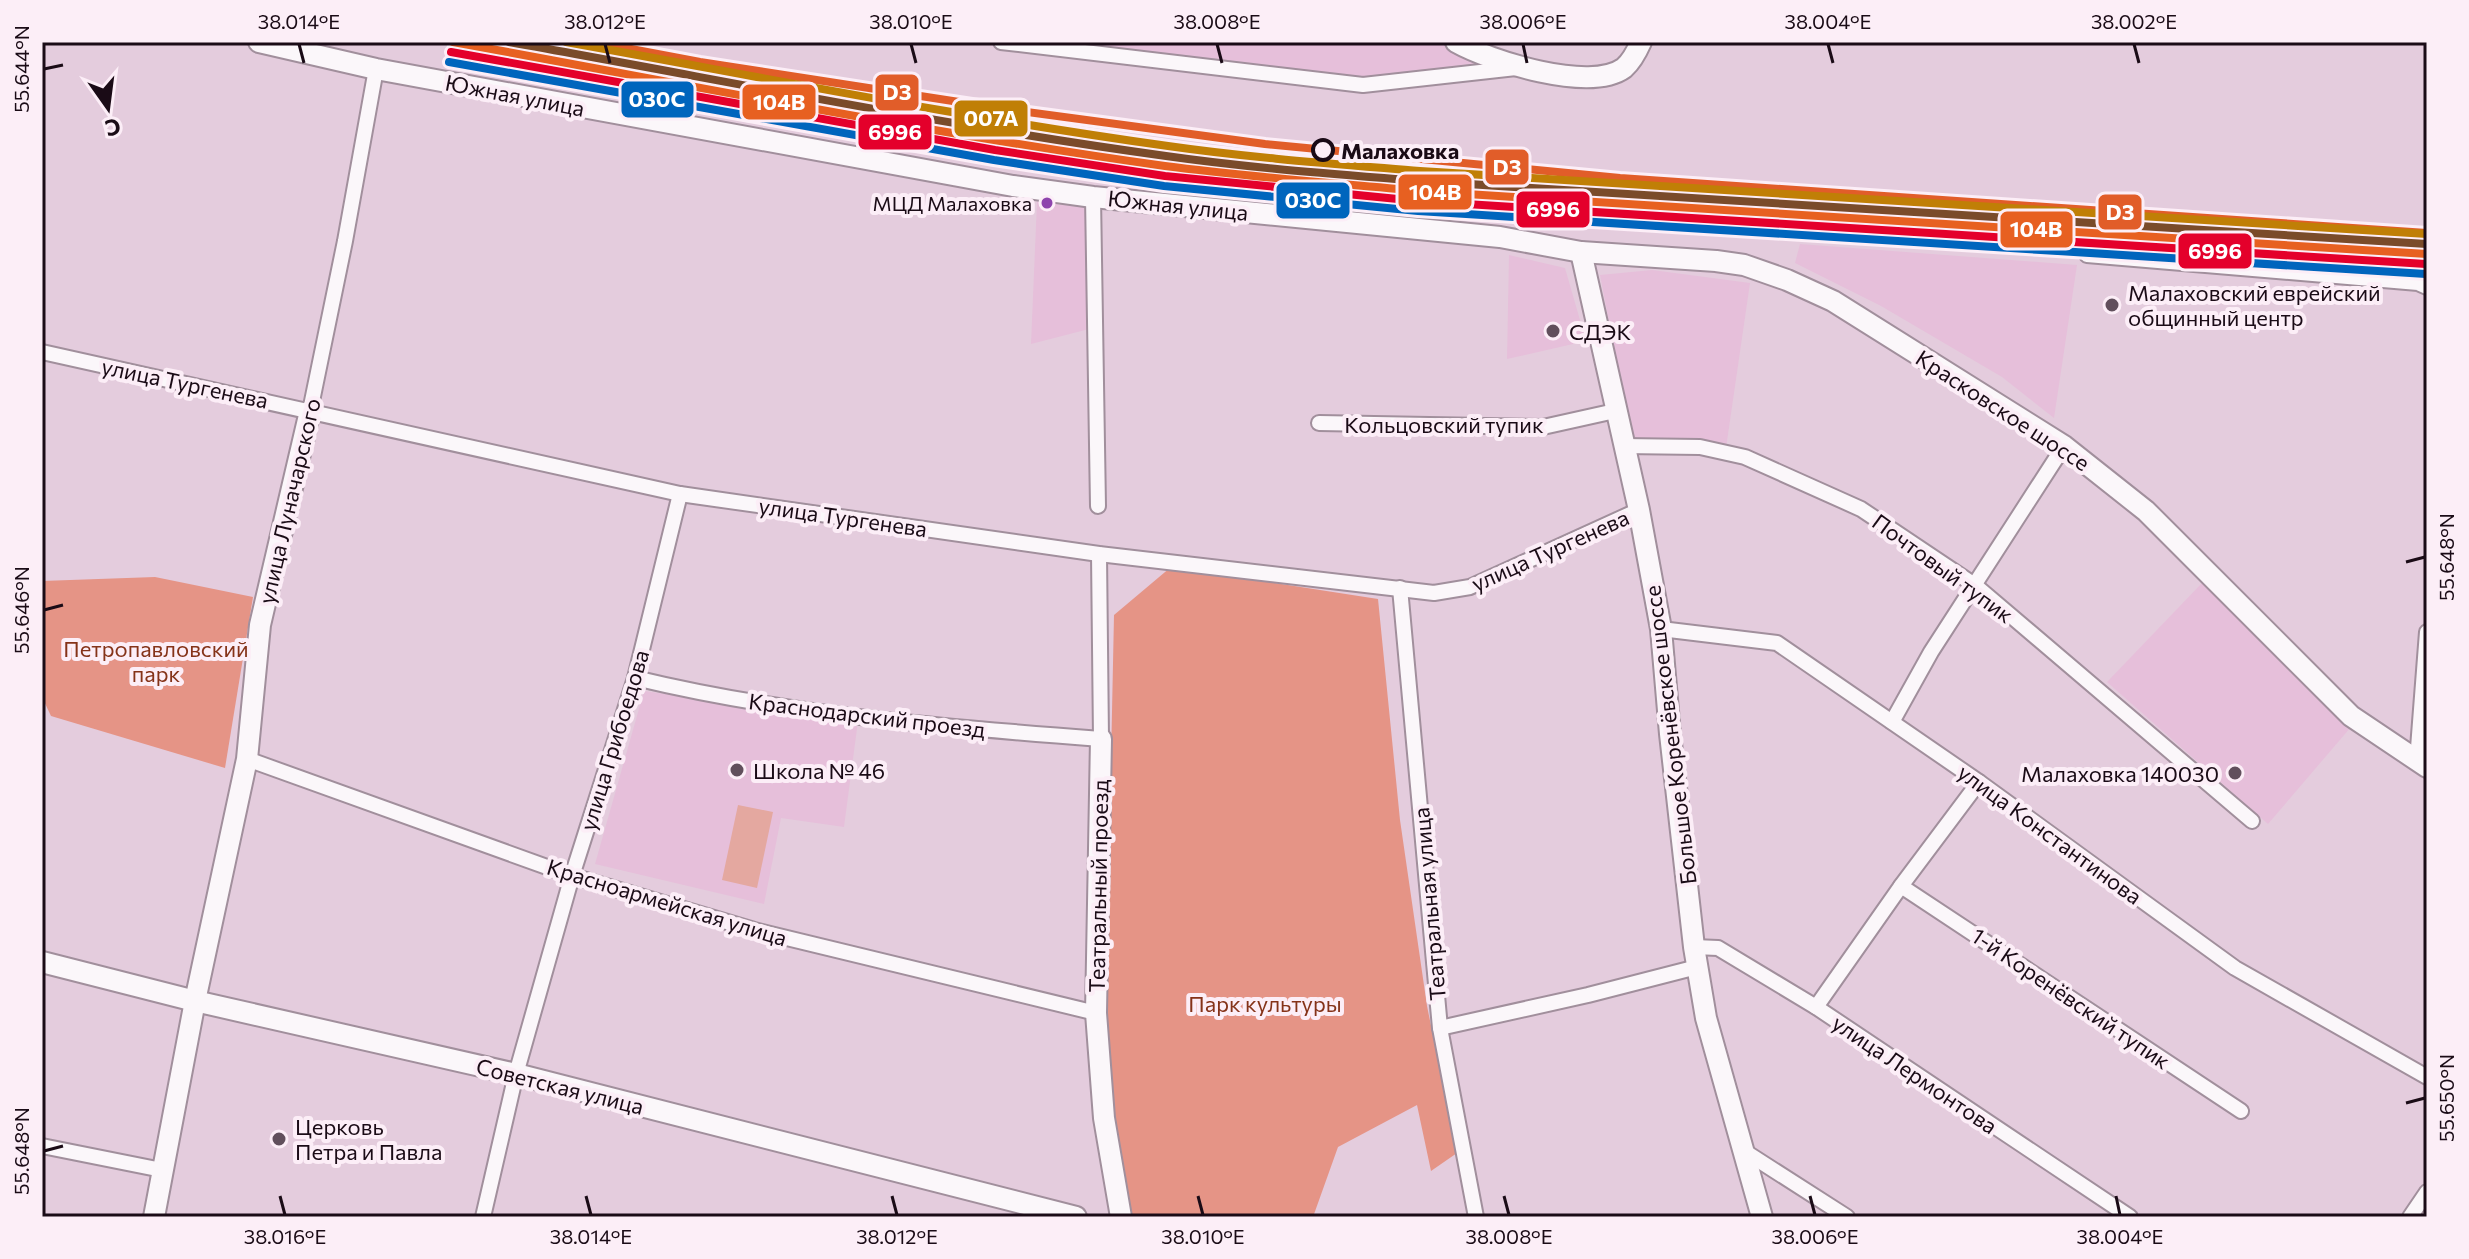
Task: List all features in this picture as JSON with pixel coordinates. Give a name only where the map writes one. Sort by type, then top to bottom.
[{"type":"street","name":"Южная улица","points":[[259,42],[376,69],[1013,186],[1093,197],[1500,237],[1581,252]]},
{"type":"street","points":[[1001,42],[1363,85],[1520,68]]},
{"type":"street","points":[[1456,42],[1480,55],[1520,68],[1581,76],[1612,73],[1623,68],[1632,60],[1641,42]]},
{"type":"street","name":"улица Луначарского","points":[[154,1217],[195,1001],[247,759],[260,625],[310,411],[376,69]]},
{"type":"street","points":[[1093,197],[1098,506]]},
{"type":"street","name":"Большое Коренёвское шоссе","points":[[1581,252],[1639,510],[1661,629],[1670,734],[1706,1018],[1762,1217]]},
{"type":"street","name":"Красковское шоссе","points":[[1581,252],[1744,265],[1833,301],[2064,446],[2146,511],[2351,716],[2422,764]]},
{"type":"street","points":[[2087,255],[2418,283],[2427,287]]},
{"type":"street","name":"улица Тургенева","points":[[42,352],[680,494],[1099,554],[1434,593],[1470,587],[1639,510]]},
{"type":"street","name":"Кольцовский тупик","points":[[1319,423],[1543,427],[1615,411]]},
{"type":"street","name":"Почтовый тупик","points":[[1623,446],[1700,447],[1745,457],[1861,509],[1976,586],[2252,821]]},
{"type":"street","points":[[1892,722],[1931,652],[2064,446]]},
{"type":"street","name":"улица Грибоедова","points":[[483,1217],[516,1074],[572,876],[635,678],[680,494]]},
{"type":"street","name":"Театральный проезд","points":[[1099,554],[1101,739],[1096,1013],[1104,1118],[1121,1217]]},
{"type":"street","name":"Театральная улица","points":[[1400,588],[1440,1028],[1476,1217]]},
{"type":"street","name":"улица Константинова","points":[[1661,629],[1777,643],[1979,782],[2235,968],[2427,1077]]},
{"type":"street","points":[[2422,764],[2427,632]]},
{"type":"street","name":"Краснодарский проезд","points":[[635,678],[707,695],[897,723],[1101,739]]},
{"type":"street","name":"Красноармейская улица","points":[[247,759],[572,876],[754,930],[1096,1013]]},
{"type":"street","points":[[1816,1007],[1979,782]]},
{"type":"street","name":"1-й Коренёвский тупик","points":[[1901,886],[2241,1111]]},
{"type":"street","name":"улица Лермонтова","points":[[1696,957],[1718,948],[1816,1007],[2130,1217]]},
{"type":"street","points":[[1440,1028],[1588,995],[1696,957]]},
{"type":"street","name":"Советская улица","points":[[42,962],[195,1001],[516,1074],[1076,1217]]},
{"type":"street","points":[[42,1146],[162,1170]]},
{"type":"street","points":[[1744,1151],[1847,1217]]},
{"type":"street","points":[[2410,1217],[2427,1192]]},
{"type":"shaded area","points":[[1090,42],[1441,42],[1488,69],[1363,82],[1090,46]]},
{"type":"shaded area","points":[[1037,202],[1085,207],[1089,329],[1031,344]]},
{"type":"shaded area","points":[[1800,244],[2077,265],[2054,418],[2002,377],[1881,306],[1795,263]]},
{"type":"shaded area","points":[[1509,255],[1565,268],[1586,341],[1507,359]]},
{"type":"shaded area","points":[[1652,270],[1750,283],[1726,448],[1632,441],[1600,275]]},
{"type":"shaded area","points":[[2202,583],[2351,727],[2268,824],[2107,682]]},
{"type":"shaded area","name":"Школа № 46","points":[[644,691],[858,721],[844,827],[781,818],[764,904],[595,864]]},
{"type":"shaded area","points":[[738,805],[773,812],[757,888],[722,880]]},
{"type":"green space","name":"Парк культуры","points":[[1171,567],[1378,599],[1400,820],[1427,1006],[1457,1153],[1431,1171],[1417,1105],[1338,1147],[1313,1217],[1130,1217],[1112,1145],[1106,1004],[1114,615]]},
{"type":"green space","name":"Петропавловский парк","points":[[155,577],[253,597],[225,768],[51,716],[42,697],[42,581]]},
{"type":"transit line","name":"104В","points":[[453,42],[987,139],[1228,173],[1419,191],[2427,254]]},
{"type":"transit line","points":[[509,42],[1001,131],[1261,167],[1420,181],[2427,244]]},
{"type":"transit line","name":"007А","points":[[566,42],[1017,123],[1262,157],[1420,171],[2427,234]]},
{"type":"transit line","name":"D3","points":[[594,42],[700,62],[998,108],[1265,144],[1620,178],[2427,233]]},
{"type":"transit line","name":"6996","points":[[451,52],[995,150],[1165,176],[1418,201],[2426,264]]},
{"type":"transit line","name":"030C","points":[[449,62],[994,160],[1164,186],[1418,211],[2426,274]]},
{"type":"place","name":"Малаховка","points":[[1323,150]]},
{"type":"place","name":"МЦД Малаховка","points":[[1047,203]]},
{"type":"place","name":"Малаховский еврейский общинный центр","points":[[2112,305]]},
{"type":"place","name":"СДЭК","points":[[1553,331]]},
{"type":"place","name":"Школа № 46","points":[[737,770]]},
{"type":"place","name":"Малаховка 140030","points":[[2235,773]]},
{"type":"place","name":"Церковь Петра и Павла","points":[[279,1139]]}]
